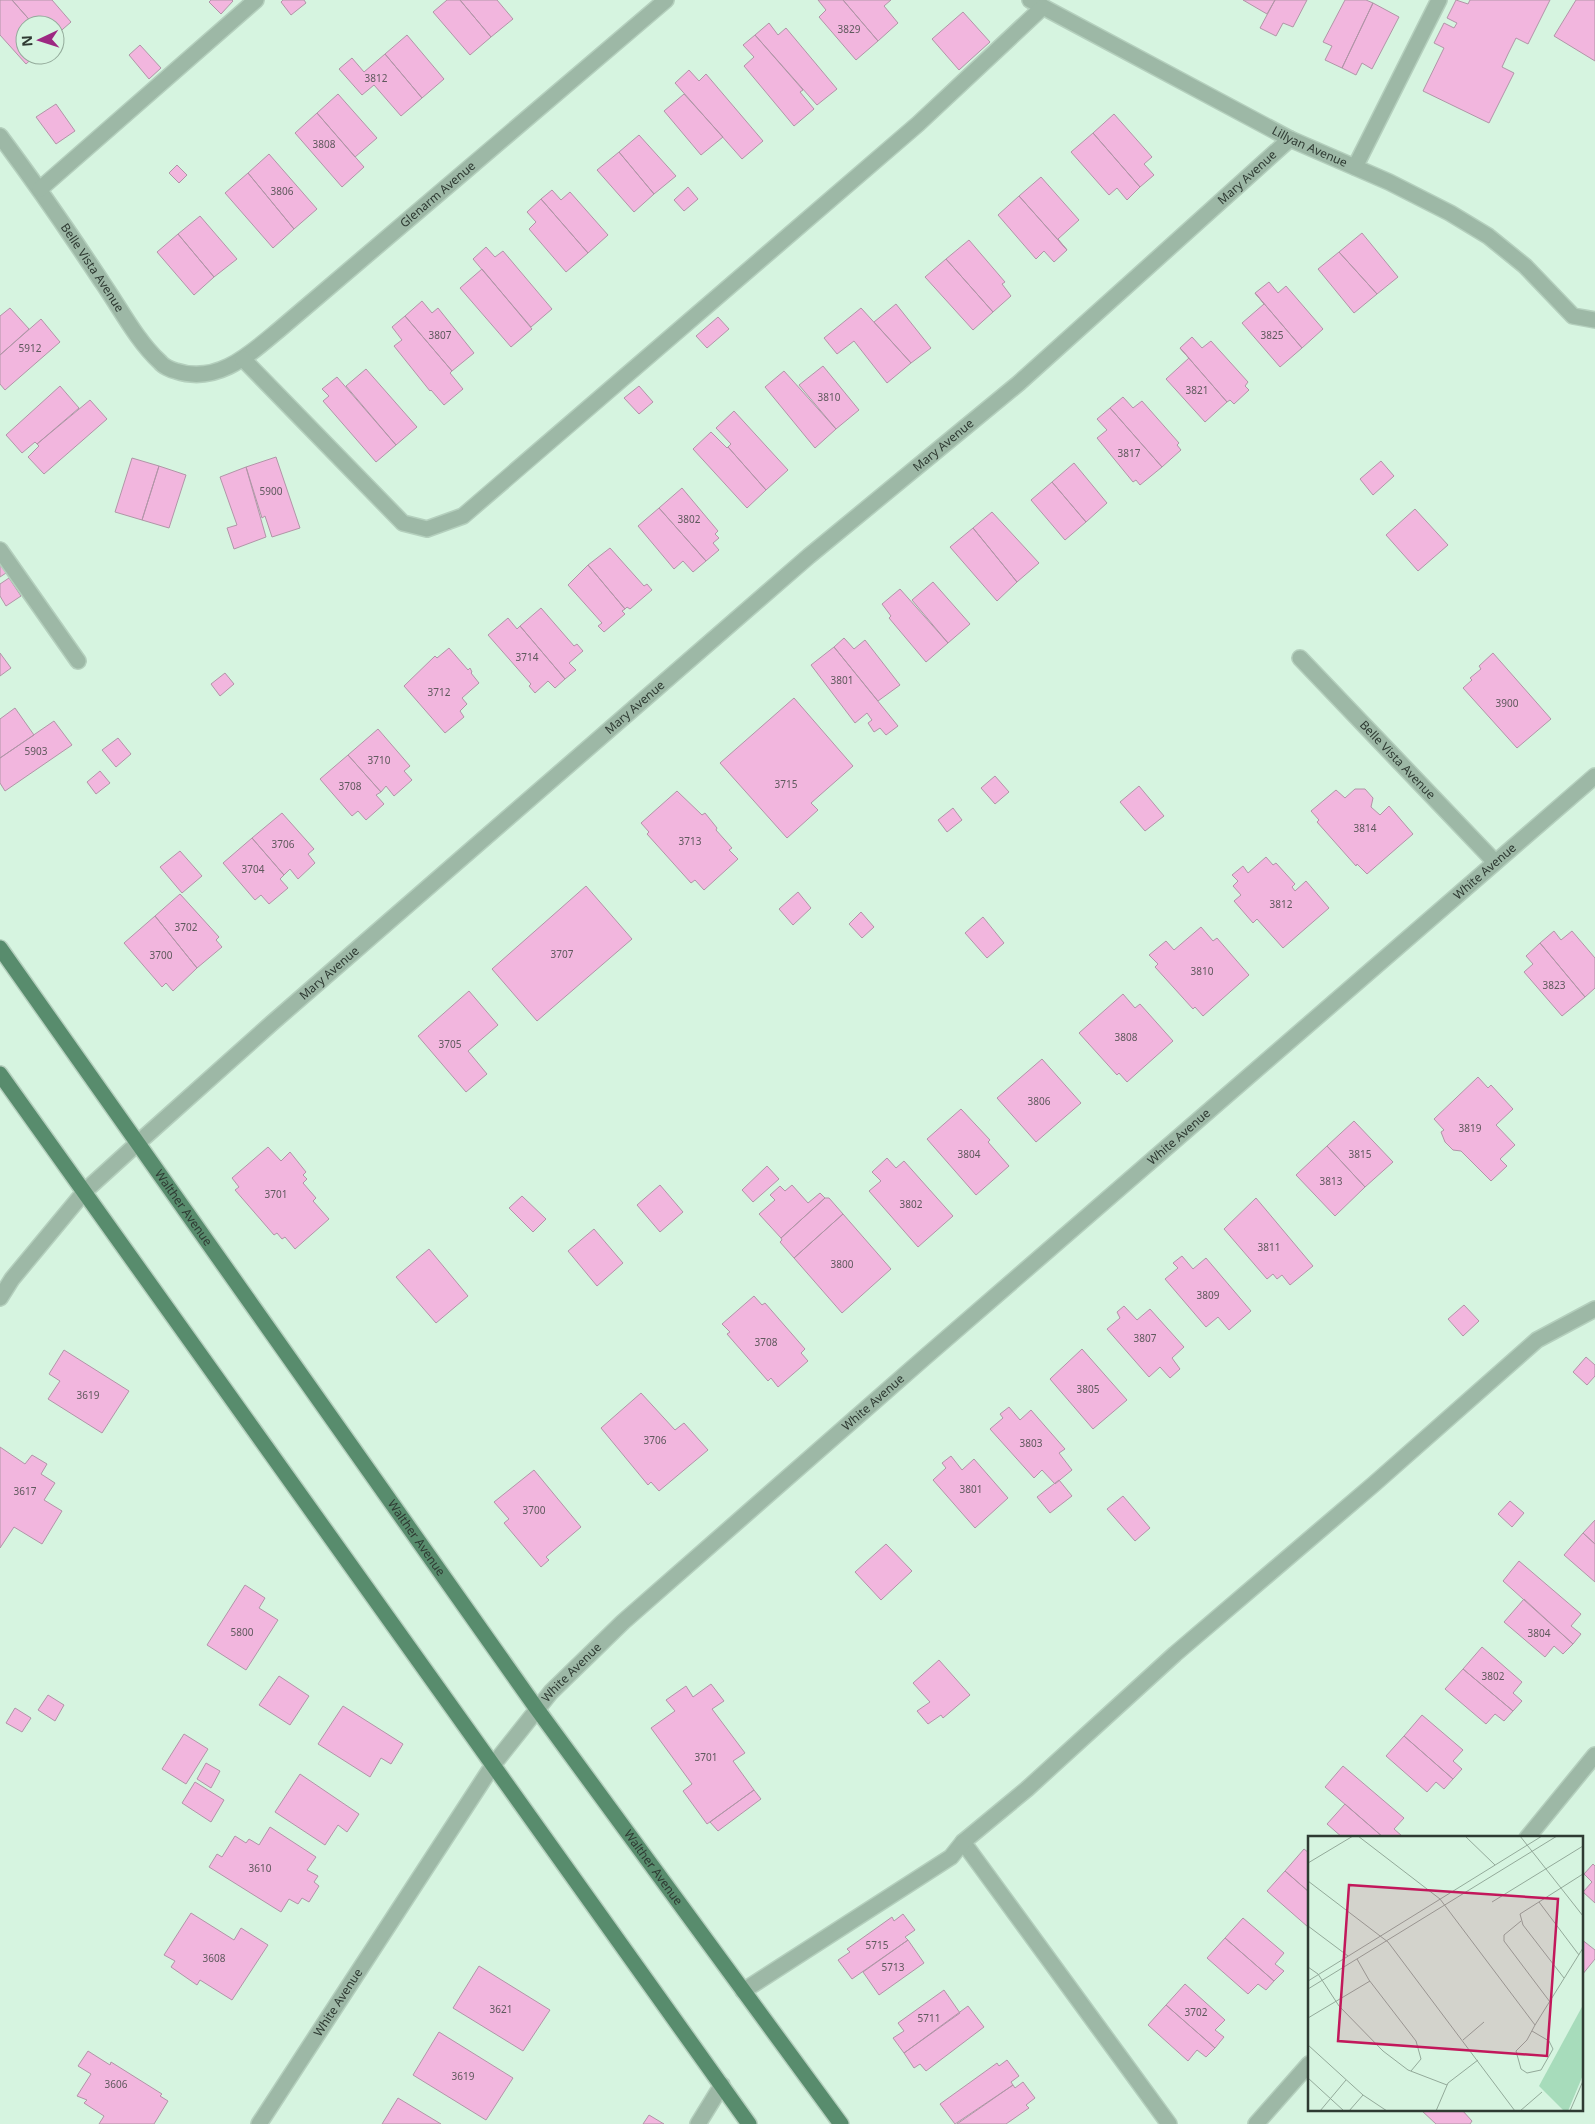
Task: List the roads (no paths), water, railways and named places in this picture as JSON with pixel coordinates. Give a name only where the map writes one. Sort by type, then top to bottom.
[{"type":"main road","name":"Walther Avenue","points":[[0,948],[537,1709],[840,2124]]},
{"type":"main road","points":[[0,1074],[749,2124]]},
{"type":"street","points":[[40,188],[256,0]]},
{"type":"street","name":"Glenarm Avenue","points":[[202,374],[220,371],[243,359],[418,213],[666,0]]},
{"type":"street","points":[[1355,167],[1439,0]]},
{"type":"street","points":[[243,359],[403,523],[427,529],[463,516],[918,124],[1037,3]]},
{"type":"street","name":"Lillyan Avenue","points":[[1037,3],[1290,139],[1355,167],[1450,213],[1488,236],[1525,266],[1573,316],[1595,320]]},
{"type":"street","name":"Belle Vista Avenue","points":[[0,136],[40,188],[130,323],[161,364],[178,372],[202,374]]},
{"type":"street","name":"Mary Avenue","points":[[0,1298],[12,1278],[85,1191],[138,1142],[809,556],[1019,382],[1290,139]]},
{"type":"street","points":[[0,550],[78,661]]},
{"type":"street","name":"Belle Vista Avenue","points":[[1300,658],[1495,862]]},
{"type":"street","name":"White Avenue","points":[[259,2124],[493,1764],[551,1692],[624,1622],[1595,776]]},
{"type":"street","points":[[743,1991],[951,1857],[963,1842],[1027,1789],[1176,1654],[1374,1484],[1537,1340],[1595,1309]]},
{"type":"street","points":[[1529,1836],[1595,1755]]},
{"type":"street","points":[[963,1842],[1169,2124]]},
{"type":"street","points":[[1256,2124],[1308,2065]]},
{"type":"street","points":[[698,2124],[722,2086]]}]
